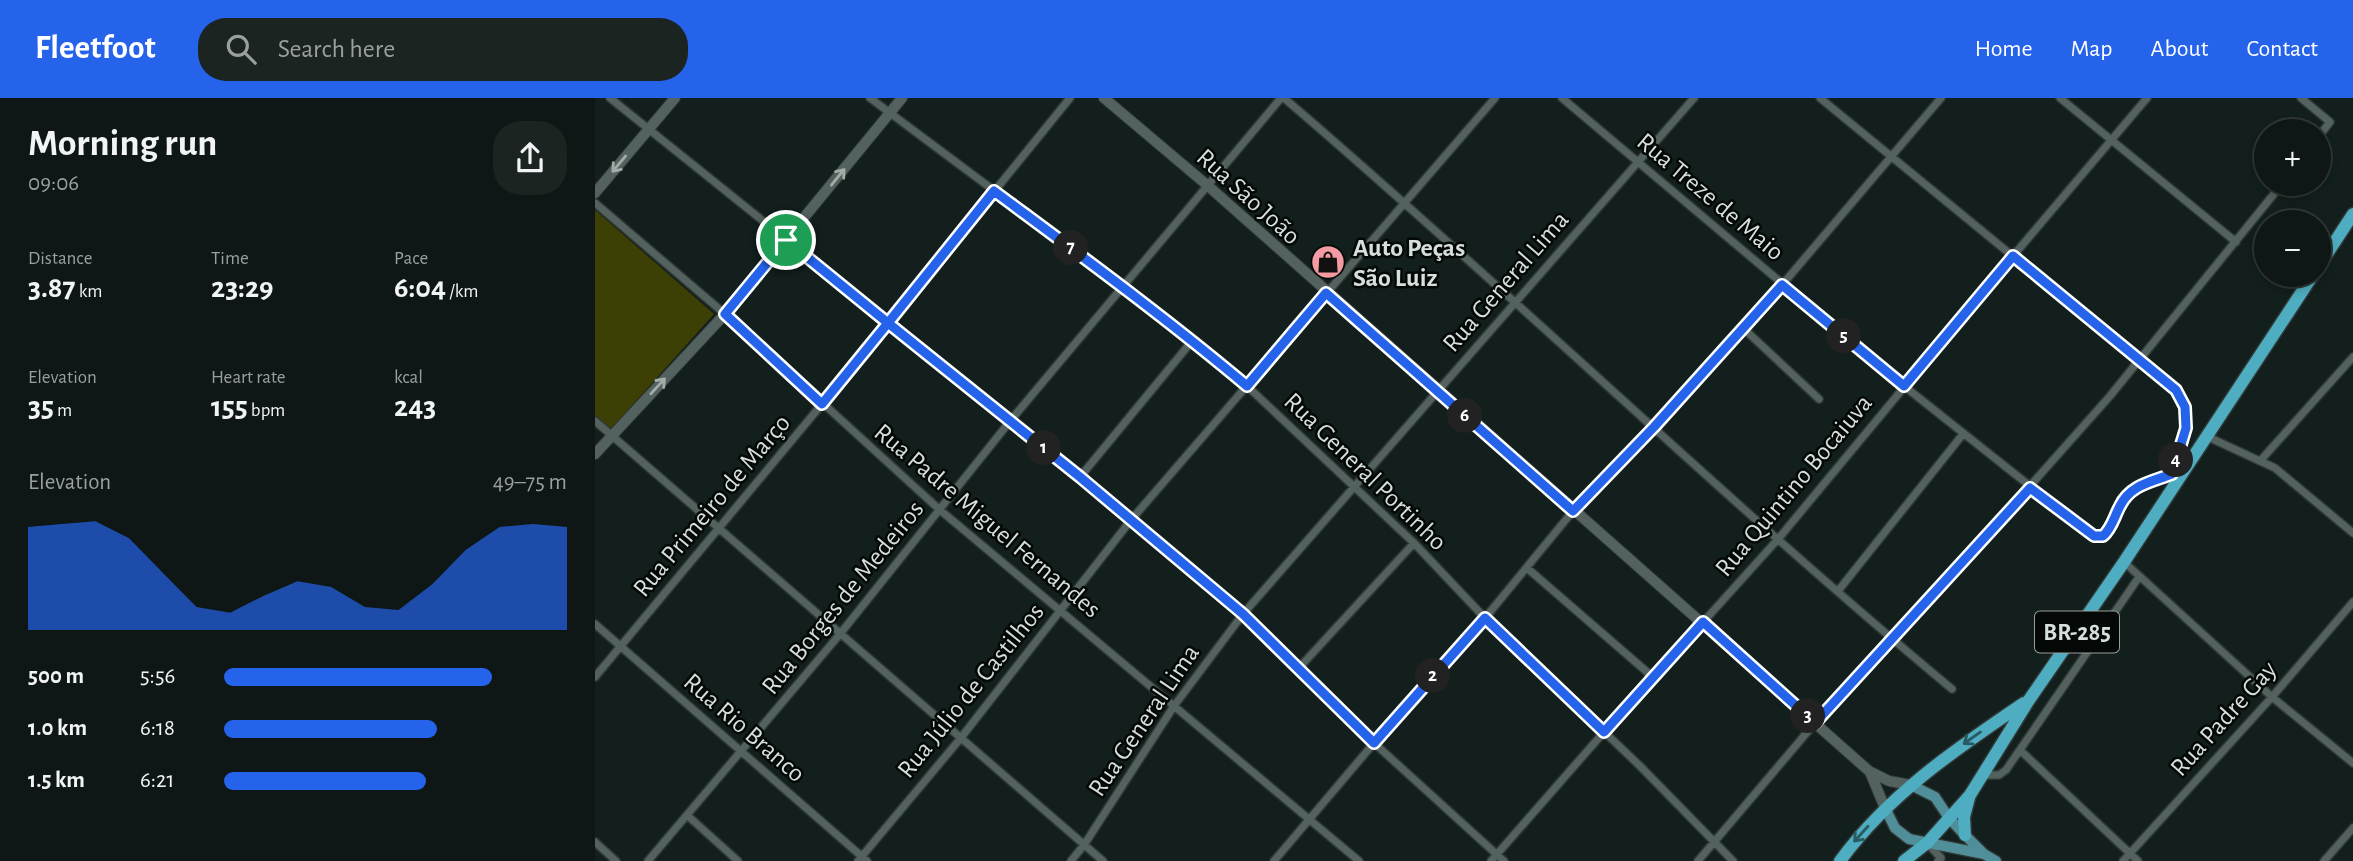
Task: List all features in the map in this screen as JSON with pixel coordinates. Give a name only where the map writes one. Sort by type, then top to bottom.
[{"type":"highway","points":[[2331,248],[2353,214]]},
{"type":"highway","name":"BR-285","points":[[1905,861],[1927,843],[1970,795],[2029,700],[2123,562],[2175,476],[2206,436],[2305,287]]},
{"type":"highway","name":"BR-285","points":[[1840,861],[1885,808],[1932,766],[2029,700]]},
{"type":"highway","points":[[1965,835],[1963,817],[1970,795]]},
{"type":"main road","points":[[595,193],[675,98]]},
{"type":"main road","points":[[595,454],[725,314],[902,98]]},
{"type":"main road","name":"Rua São João","points":[[1104,98],[1207,185],[1869,771],[1889,780],[1911,785]]},
{"type":"main road","name":"Rua São João","points":[[1869,771],[1885,808]]},
{"type":"main road","points":[[1911,785],[1935,797],[1965,835],[1984,854],[1996,861]]},
{"type":"main road","points":[[1885,808],[1898,832],[1909,839],[1984,854]]},
{"type":"street","points":[[610,98],[1011,420],[1243,614],[1374,743],[1504,861]]},
{"type":"street","name":"Rua General Portinho","points":[[870,98],[1122,286],[1247,386],[1414,543],[1485,618],[1733,861]]},
{"type":"street","name":"Rua Primeiro de Março","points":[[595,677],[822,404],[1070,98]]},
{"type":"street","points":[[1283,98],[1406,203],[1893,640],[1952,689]]},
{"type":"street","name":"Rua Borges de Medeiros","points":[[648,861],[841,634],[1011,420],[1122,286],[1283,98]]},
{"type":"street","name":"Rua Júlio de Castilhos","points":[[862,859],[1131,520],[1495,98]]},
{"type":"street","name":"Rua Treze de Maio","points":[[1562,98],[1904,386],[2094,536],[2103,536],[2109,530],[2128,493],[2138,486],[2175,476]]},
{"type":"street","name":"Rua General Lima","points":[[1071,861],[1174,706],[1243,614],[1694,98]]},
{"type":"street","points":[[1820,98],[2176,390],[2185,407],[2186,428],[2175,476]]},
{"type":"street","points":[[1274,861],[1485,618],[1573,511],[1654,427],[1782,285],[1941,98]]},
{"type":"street","points":[[2060,98],[2237,243]]},
{"type":"street","name":"Rua Quintino Bocaiuva","points":[[1491,861],[1779,538],[2147,98]]},
{"type":"street","points":[[2301,98],[2326,119]]},
{"type":"street","points":[[1697,861],[1815,723],[2030,488],[2140,360],[2273,196]]},
{"type":"street","name":"Rua Padre Miguel Fernandes","points":[[595,203],[725,314],[940,510],[1359,861]]},
{"type":"street","points":[[1743,328],[1819,398]]},
{"type":"street","points":[[1080,477],[1192,341]]},
{"type":"street","points":[[2261,460],[2353,357]]},
{"type":"street","points":[[595,421],[1103,861]]},
{"type":"street","points":[[1838,591],[1963,434]]},
{"type":"street","points":[[2206,436],[2275,468],[2353,533]]},
{"type":"street","points":[[1298,669],[1414,543]]},
{"type":"street","points":[[2123,562],[2272,696],[2353,763]]},
{"type":"street","points":[[1527,568],[1654,678]]},
{"type":"street","points":[[1983,775],[1999,775],[2021,751],[2139,577]]},
{"type":"street","name":"Rua Padre Gay","points":[[2123,861],[2353,602]]},
{"type":"street","name":"Rua Rio Branco","points":[[595,624],[862,859]]},
{"type":"street","points":[[2021,751],[2138,861]]},
{"type":"street","points":[[688,816],[738,861]]},
{"type":"street","points":[[2324,861],[2353,828]]},
{"type":"street","points":[[595,842],[616,861]]},
{"type":"street","points":[[1927,843],[1941,858],[1938,861]]},
{"type":"shaded area","points":[[595,210],[714,314],[610,430],[595,416]]},
{"type":"place","name":"Auto Peças São Luiz","points":[[1328,262]]},
{"type":"route","points":[[786,240],[725,314],[822,404],[888,323],[1011,420],[1243,614],[1374,743],[1485,618],[1604,732],[1703,622],[1815,723],[2030,488],[2094,536],[2103,536],[2109,530],[2128,493],[2138,486],[2172,474],[2186,428],[2185,407],[2176,390],[2013,256],[1904,386],[1782,285],[1654,427],[1573,511],[1326,293],[1247,386],[1122,286],[994,191],[888,323],[786,240]]}]
